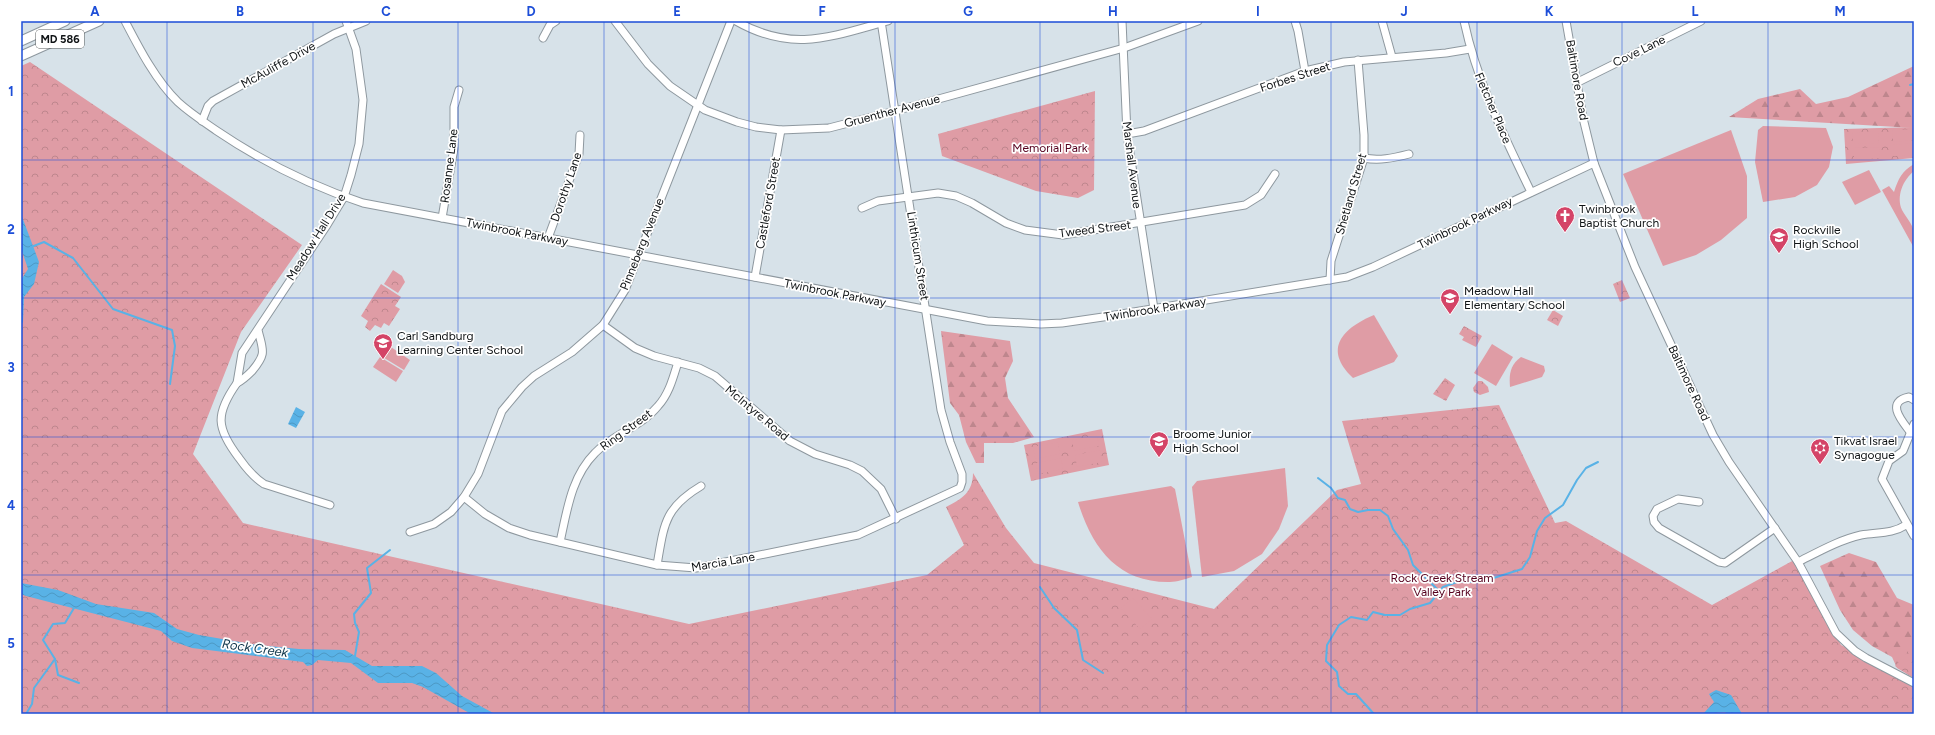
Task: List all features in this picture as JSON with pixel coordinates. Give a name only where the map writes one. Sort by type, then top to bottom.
[{"type":"main road","name":"MD 586","points":[[21,41],[65,21]]},
{"type":"main road","name":"MD 586","points":[[21,56],[99,21]]},
{"type":"street","name":"Twinbrook Parkway","points":[[125,21],[144,58],[178,102],[202,121],[240,147],[277,168],[317,187],[363,203],[987,321],[1041,324],[1103,318],[1347,277],[1373,267],[1594,163]]},
{"type":"street","name":"McAuliffe Drive","points":[[202,121],[208,106],[213,101],[347,24],[366,21]]},
{"type":"street","points":[[543,38],[550,25],[556,21]]},
{"type":"street","name":"Gruenther Avenue","points":[[615,21],[648,64],[670,86],[705,110],[737,122],[756,127],[781,130],[829,128],[896,111],[1124,48],[1198,21]]},
{"type":"street","name":"Pinneberg Avenue","points":[[410,532],[434,524],[451,512],[464,497],[478,474],[502,411],[522,387],[534,376],[572,352],[603,325],[625,290],[731,21]]},
{"type":"street","points":[[736,21],[765,36],[796,41],[813,40],[884,22]]},
{"type":"street","name":"Marshall Avenue","points":[[1122,21],[1126,134],[1154,309]]},
{"type":"street","points":[[1295,21],[1305,71]]},
{"type":"street","points":[[1382,21],[1392,57]]},
{"type":"street","name":"Fletcher Place","points":[[1464,21],[1470,49],[1492,109],[1531,192]]},
{"type":"street","name":"Baltimore Road","points":[[1566,21],[1578,82],[1583,118],[1594,163],[1635,267],[1713,435],[1729,462],[1798,562],[1836,633],[1866,658],[1914,683]]},
{"type":"street","name":"Cove Lane","points":[[1578,82],[1701,21]]},
{"type":"street","name":"Linthicum Street","points":[[884,22],[908,197],[941,410],[950,442],[962,474],[960,488]]},
{"type":"street","name":"Meadow Hall Drive","points":[[330,505],[264,484],[254,478],[228,443],[223,434],[220,422],[225,400],[237,383],[242,353],[327,225],[344,196],[359,144],[363,100],[356,50],[347,24]]},
{"type":"street","name":"Forbes Street","points":[[1126,134],[1144,131],[1305,71],[1358,60],[1470,49]]},
{"type":"street","name":"Shetland Street","points":[[1330,280],[1332,261],[1364,158],[1364,135],[1358,60]]},
{"type":"street","name":"Rosanne Lane","points":[[442,218],[454,148],[454,107],[459,90]]},
{"type":"street","name":"Castleford Street","points":[[754,277],[781,130]]},
{"type":"street","name":"Dorothy Lane","points":[[548,238],[579,154],[580,135]]},
{"type":"street","points":[[1364,158],[1373,160],[1409,154]]},
{"type":"street","name":"Tweed Street","points":[[862,208],[878,202],[938,193],[956,196],[972,203],[1006,224],[1038,233],[1063,235],[1244,205],[1261,196],[1275,174]]},
{"type":"street","name":"McIntyre Road","points":[[603,325],[636,348],[654,356],[699,368],[715,376],[766,422],[790,441],[815,454],[850,465],[862,471],[881,489],[896,519]]},
{"type":"street","name":"Meadow Hall Drive","points":[[237,383],[244,380],[262,359],[263,350],[258,330]]},
{"type":"street","name":"Ring Street","points":[[560,542],[569,501],[575,483],[582,469],[594,454],[607,442],[644,419],[658,407],[669,390],[678,362]]},
{"type":"street","points":[[1911,432],[1896,410],[1898,404],[1905,398],[1909,397],[1914,400]]},
{"type":"street","points":[[1914,424],[1903,451],[1889,461],[1882,479],[1906,525],[1914,536]]},
{"type":"street","points":[[657,565],[664,529],[669,513],[684,496],[701,486]]},
{"type":"street","name":"Marcia Lane","points":[[464,497],[485,514],[509,528],[560,542],[657,565],[696,568],[858,535],[896,519],[960,488]]},
{"type":"street","points":[[1699,502],[1678,499],[1657,509],[1653,516],[1654,522],[1659,528],[1719,562],[1725,563],[1775,528]]},
{"type":"street","points":[[1798,562],[1846,540],[1862,535],[1895,531],[1906,525]]},
{"type":"green space","name":"Rock Creek Stream Valley Park","points":[[30,62],[302,245],[241,332],[193,454],[243,523],[689,624],[927,575],[964,545],[946,507],[966,494],[971,485],[973,473],[1006,528],[1034,563],[1214,609],[1337,490],[1361,484],[1342,421],[1499,405],[1555,523],[1566,521],[1712,605],[1794,560],[1841,645],[1914,684],[1914,714],[21,714],[21,66]]},
{"type":"green space","points":[[1914,66],[1914,128],[1729,117],[1758,99],[1800,89],[1816,104],[1848,97]]},
{"type":"green space","name":"Memorial Park","points":[[1095,91],[1094,190],[1078,198],[1036,191],[942,156],[938,134]]},
{"type":"green space","points":[[1763,126],[1826,128],[1833,147],[1829,167],[1817,185],[1795,197],[1763,202],[1755,162],[1758,130]]},
{"type":"green space","points":[[1914,127],[1914,158],[1846,164],[1844,129]]},
{"type":"green space","points":[[1914,129],[1914,140],[1893,142],[1892,130]]},
{"type":"green space","points":[[1731,130],[1747,176],[1747,218],[1721,240],[1696,255],[1663,266],[1623,174]]},
{"type":"green space","points":[[1878,131],[1879,143],[1853,144],[1852,133]]},
{"type":"green space","points":[[1914,143],[1914,155],[1893,156],[1893,145]]},
{"type":"green space","points":[[1879,147],[1880,158],[1854,160],[1854,148]]},
{"type":"green space","points":[[1914,164],[1914,171],[1907,179],[1900,194],[1900,205],[1913,229],[1914,248],[1882,190],[1889,186],[1894,192],[1901,176]]},
{"type":"green space","points":[[1869,170],[1881,192],[1855,205],[1842,182]]},
{"type":"green space","points":[[393,270],[402,276],[405,282],[398,293],[384,284]]},
{"type":"green space","points":[[1622,280],[1630,298],[1620,302],[1613,284]]},
{"type":"green space","points":[[381,284],[401,297],[395,306],[400,309],[389,326],[384,323],[381,328],[375,325],[370,331],[365,327],[368,321],[361,316]]},
{"type":"green space","points":[[1553,310],[1563,316],[1558,326],[1547,320]]},
{"type":"green space","points":[[1374,315],[1398,356],[1394,362],[1353,378],[1344,368],[1339,358],[1338,349],[1340,340],[1353,326]]},
{"type":"green space","points":[[1464,326],[1482,336],[1476,347],[1462,340],[1464,337],[1459,334]]},
{"type":"green space","points":[[941,331],[1010,341],[1013,361],[1005,378],[1008,398],[1034,437],[1013,443],[984,443],[984,463],[976,463],[966,442],[959,415],[950,403]]},
{"type":"green space","points":[[1492,344],[1513,357],[1496,386],[1474,373]]},
{"type":"green space","points":[[388,345],[410,360],[404,370],[381,356]]},
{"type":"green space","points":[[380,357],[403,371],[396,382],[373,367]]},
{"type":"green space","points":[[1521,357],[1544,366],[1545,371],[1542,377],[1510,387],[1512,367]]},
{"type":"green space","points":[[1445,378],[1455,385],[1446,401],[1433,394]]},
{"type":"green space","points":[[1478,381],[1482,381],[1488,387],[1489,392],[1480,395],[1474,392],[1473,388]]},
{"type":"green space","points":[[1102,429],[1109,465],[1031,481],[1024,445]]},
{"type":"green space","points":[[1097,435],[1099,446],[1074,451],[1072,440]]},
{"type":"green space","points":[[1058,442],[1060,454],[1035,459],[1033,447]]},
{"type":"green space","points":[[1100,450],[1102,462],[1077,467],[1075,455]]},
{"type":"green space","points":[[1061,458],[1063,469],[1038,474],[1036,463]]},
{"type":"green space","points":[[1285,468],[1288,506],[1279,529],[1262,554],[1234,571],[1202,577],[1192,487],[1197,481]]},
{"type":"green space","points":[[1171,486],[1175,489],[1192,577],[1170,582],[1152,581],[1136,576],[1122,569],[1110,560],[1091,534],[1078,502]]},
{"type":"green space","points":[[1849,553],[1876,562],[1897,598],[1914,605],[1914,678],[1897,668],[1892,657],[1872,646],[1853,630],[1840,610],[1820,566]]},
{"type":"green space","points":[[1133,598],[1152,619],[1140,629],[1121,608]]},
{"type":"green space","points":[[1914,645],[1914,678],[1895,666]]},
{"type":"water","points":[[21,214],[39,262],[34,284],[24,297],[23,322],[21,325],[21,280],[28,269],[21,248]]},
{"type":"water","points":[[296,407],[305,412],[296,428],[288,424]]},
{"type":"water","name":"Rock Creek","points":[[21,583],[58,590],[96,604],[154,613],[177,629],[199,635],[258,645],[299,649],[345,650],[372,666],[422,666],[436,673],[462,696],[495,714],[471,714],[423,687],[412,683],[378,683],[351,663],[318,660],[312,665],[307,666],[303,662],[192,648],[172,641],[161,631],[26,596],[21,594]]},
{"type":"water","points":[[1716,690],[1731,695],[1742,714],[1727,714],[1725,712],[1703,714],[1714,702],[1709,694]]},
{"type":"waterway","points":[[1910,85],[1914,84]]},
{"type":"waterway","points":[[31,247],[44,242],[73,258],[113,309],[172,330],[175,346],[170,384]]},
{"type":"waterway","points":[[1374,714],[1356,694],[1348,694],[1339,686],[1337,672],[1326,661],[1327,645],[1339,625],[1351,617],[1367,620],[1373,612],[1385,615],[1400,615],[1410,609],[1430,603],[1443,587],[1457,582],[1481,582],[1522,569],[1530,557],[1537,531],[1545,518],[1563,505],[1577,480],[1586,468],[1598,462]]},
{"type":"waterway","points":[[1318,478],[1331,488],[1338,498],[1345,500],[1350,509],[1358,512],[1380,510],[1388,516],[1393,529],[1408,550],[1413,565],[1439,591]]},
{"type":"waterway","points":[[355,656],[359,632],[355,623],[354,614],[371,593],[367,568],[390,550]]},
{"type":"waterway","points":[[1040,587],[1054,608],[1077,630],[1083,660],[1103,673]]},
{"type":"waterway","points":[[26,714],[32,704],[34,688],[55,659],[43,640],[53,624],[65,623],[74,608]]},
{"type":"waterway","points":[[55,659],[58,675],[79,683]]},
{"type":"place","name":"Twinbrook Baptist Church","points":[[1565,233]]},
{"type":"place","name":"Rockville High School","points":[[1779,254]]},
{"type":"place","name":"Meadow Hall Elementary School","points":[[1450,315]]},
{"type":"place","name":"Carl Sandburg Learning Center School","points":[[383,360]]},
{"type":"place","name":"Broome Junior High School","points":[[1159,458]]},
{"type":"place","name":"Tikvat Israel Synagogue","points":[[1820,465]]}]
